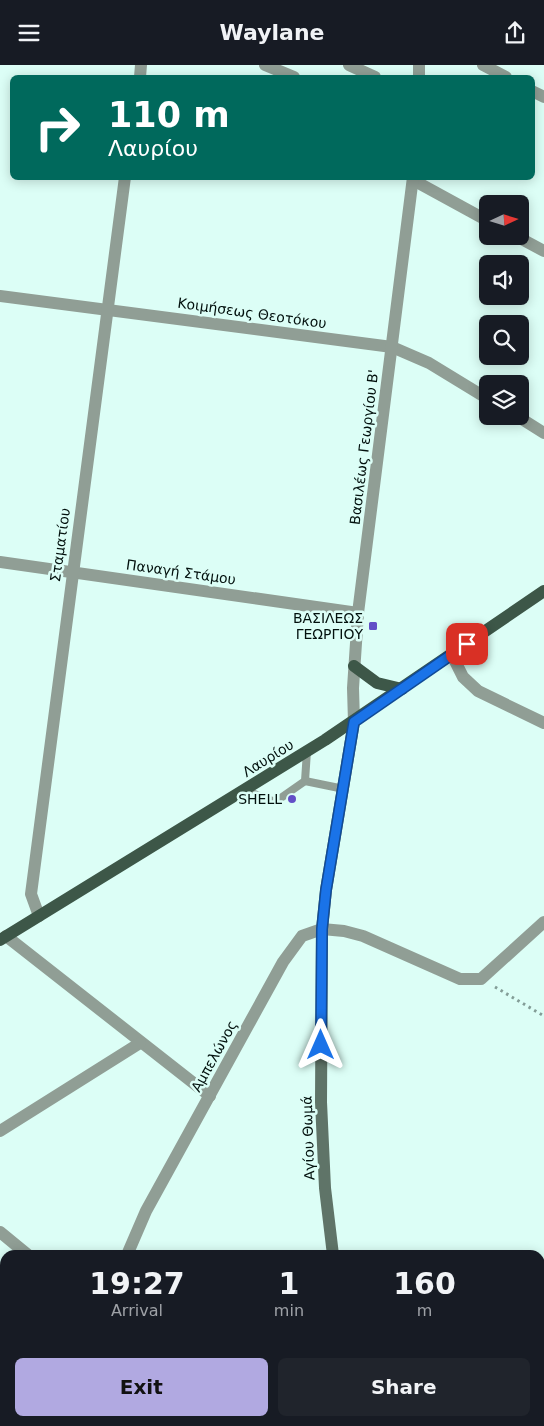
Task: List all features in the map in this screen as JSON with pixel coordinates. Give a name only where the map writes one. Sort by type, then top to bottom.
[{"type":"main road","name":"Λαυρίου","points":[[3,938],[354,722],[544,591]]},
{"type":"main road","points":[[354,666],[377,683],[402,689]]},
{"type":"main road","name":"Αγίου Θωμά","points":[[332,1250],[325,1187],[321,1102],[322,929],[326,890],[354,722]]},
{"type":"street","points":[[265,65],[289,75]]},
{"type":"street","points":[[349,65],[371,75]]},
{"type":"street","points":[[483,65],[502,75]]},
{"type":"street","name":"Σταματίου","points":[[39,916],[31,894],[125,180]]},
{"type":"street","name":"Βασιλέως Γεωργίου Β'","points":[[354,722],[354,666],[358,613],[413,180]]},
{"type":"street","points":[[415,180],[479,216]]},
{"type":"street","points":[[529,243],[544,251]]},
{"type":"street","name":"Κοιμήσεως Θεοτόκου","points":[[0,296],[392,347],[429,363],[479,394]]},
{"type":"street","points":[[529,424],[544,433]]},
{"type":"street","name":"Παναγή Στάμου","points":[[0,562],[358,613]]},
{"type":"street","points":[[452,655],[463,677],[478,691],[544,723]]},
{"type":"street","points":[[322,929],[344,931],[363,936],[460,979],[481,979],[544,922]]},
{"type":"street","name":"Αμπελώνος","points":[[129,1250],[146,1211],[283,962],[302,936],[322,929]]},
{"type":"street","points":[[3,938],[210,1096]]},
{"type":"street","points":[[0,1131],[140,1043]]},
{"type":"street","points":[[0,1232],[22,1250]]},
{"type":"lane","points":[[305,781],[307,751]]},
{"type":"lane","points":[[244,790],[274,802],[305,781],[344,789]]},
{"type":"path","points":[[481,979],[544,1016]]},
{"type":"place","name":"ΒΑΣΙΛΕΩΣ ΓΕΩΡΓΙΟΥ","points":[[373,626]]},
{"type":"place","name":"SHELL","points":[[292,799]]},
{"type":"route","points":[[321,1045],[322,929],[326,890],[354,722],[467,644]]}]
